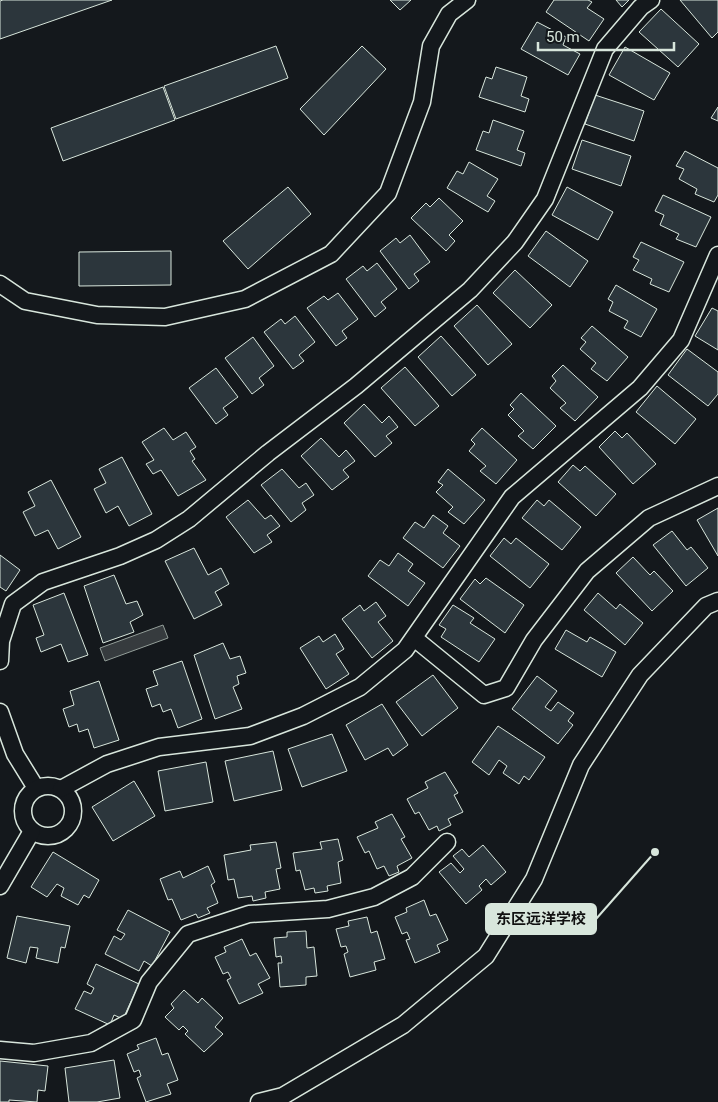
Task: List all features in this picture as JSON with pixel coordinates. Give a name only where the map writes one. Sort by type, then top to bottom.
[{"type":"street","points":[[0,284],[25,301],[97,314],[165,317],[245,299],[331,254],[388,192],[422,102],[431,46],[449,14],[467,0]]},
{"type":"street","points":[[0,661],[1,641],[13,604],[43,582],[120,556],[156,540],[189,519],[268,453],[356,386],[470,290],[515,242],[545,199],[605,49],[641,8],[651,0]]},
{"type":"street","points":[[61,789],[72,802],[74,810],[69,826],[56,836],[47,837],[32,831],[23,817],[22,808],[29,793],[36,788],[44,786],[61,789],[107,764],[159,747],[250,736],[303,716],[360,687],[405,650],[512,497],[640,388],[681,340],[718,255]]},
{"type":"street","points":[[414,638],[484,694],[506,688],[534,640],[587,571],[649,518],[718,486]]},
{"type":"street","points":[[259,1102],[283,1096],[404,1025],[486,956],[534,879],[581,766],[640,675],[706,606],[718,601]]},
{"type":"street","points":[[0,712],[15,754],[36,788]]},
{"type":"street","points":[[0,886],[32,831]]},
{"type":"street","points":[[0,1050],[34,1053],[91,1043],[133,1020],[149,982],[188,934],[248,914],[328,909],[374,897],[412,877],[447,842]]},
{"type":"shaded area","points":[[163,625],[168,638],[105,661],[100,648]]},
{"type":"building","points":[[112,0],[0,39],[0,1]]},
{"type":"building","points":[[390,0],[411,0],[400,10]]},
{"type":"building","points":[[554,0],[588,0],[592,2],[587,8],[604,19],[589,41],[546,12]]},
{"type":"building","points":[[616,0],[629,0],[622,7]]},
{"type":"building","points":[[680,0],[718,0],[718,32],[712,38]]},
{"type":"building","points":[[661,9],[699,44],[678,67],[639,32]]},
{"type":"building","points":[[537,22],[566,37],[563,45],[580,54],[568,75],[521,49]]},
{"type":"building","points":[[276,46],[288,78],[176,119],[164,86]]},
{"type":"building","points":[[362,46],[386,69],[324,135],[300,109]]},
{"type":"building","points":[[625,47],[670,73],[654,100],[609,75]]},
{"type":"building","points":[[496,67],[527,77],[521,96],[529,99],[525,112],[479,97],[486,77],[492,79]]},
{"type":"building","points":[[163,87],[175,120],[63,161],[51,128]]},
{"type":"building","points":[[595,95],[644,111],[634,141],[585,124]]},
{"type":"building","points":[[718,107],[718,121],[711,118]]},
{"type":"building","points":[[493,120],[524,131],[517,150],[525,153],[521,166],[476,150],[483,131],[489,133]]},
{"type":"building","points":[[582,140],[631,156],[621,186],[572,169]]},
{"type":"building","points":[[685,151],[718,168],[718,195],[714,202],[695,194],[697,189],[679,179],[684,169],[676,166]]},
{"type":"building","points":[[469,162],[498,179],[487,196],[495,201],[488,212],[447,188],[457,171],[463,174]]},
{"type":"building","points":[[288,187],[311,214],[248,269],[223,241]]},
{"type":"building","points":[[567,187],[613,212],[598,240],[552,215]]},
{"type":"building","points":[[663,195],[711,217],[696,247],[676,239],[679,234],[660,225],[664,215],[655,211]]},
{"type":"building","points":[[439,198],[463,221],[449,235],[455,241],[446,251],[411,218],[426,203],[430,207]]},
{"type":"building","points":[[546,231],[588,261],[570,287],[528,256]]},
{"type":"building","points":[[410,235],[430,262],[414,274],[419,281],[409,289],[380,251],[396,238],[400,243]]},
{"type":"building","points":[[641,242],[684,262],[669,292],[650,284],[652,279],[633,270],[639,260],[633,257]]},
{"type":"building","points":[[171,251],[171,285],[79,286],[79,252]]},
{"type":"building","points":[[377,263],[397,289],[381,302],[386,308],[375,317],[346,279],[363,266],[367,271]]},
{"type":"building","points":[[515,270],[552,305],[530,328],[493,293]]},
{"type":"building","points":[[616,285],[657,309],[641,337],[624,328],[628,321],[609,311],[613,302],[608,299]]},
{"type":"building","points":[[338,293],[358,319],[342,331],[347,338],[336,346],[307,308],[324,296],[328,300]]},
{"type":"building","points":[[477,305],[512,344],[488,365],[454,326]]},
{"type":"building","points":[[712,308],[718,311],[718,350],[695,336]]},
{"type":"building","points":[[295,316],[315,342],[299,355],[304,361],[293,369],[264,332],[281,319],[285,324]]},
{"type":"building","points":[[592,326],[628,357],[607,381],[591,369],[596,363],[580,349],[586,342],[581,338]]},
{"type":"building","points":[[441,336],[476,375],[452,396],[418,357]]},
{"type":"building","points":[[253,337],[274,366],[259,378],[264,385],[252,394],[225,358]]},
{"type":"building","points":[[687,349],[718,372],[718,394],[708,406],[668,375]]},
{"type":"building","points":[[563,365],[598,397],[575,421],[560,408],[566,403],[550,388],[556,381],[552,376]]},
{"type":"building","points":[[405,367],[439,406],[415,426],[381,388]]},
{"type":"building","points":[[216,368],[238,397],[223,408],[228,415],[216,424],[189,388]]},
{"type":"building","points":[[657,386],[696,419],[675,444],[636,412]]},
{"type":"building","points":[[521,393],[556,426],[533,449],[518,436],[524,431],[508,415],[514,409],[510,405]]},
{"type":"building","points":[[364,404],[382,423],[389,416],[398,427],[386,436],[392,443],[375,457],[344,423]]},
{"type":"building","points":[[164,428],[173,440],[186,432],[196,447],[190,451],[195,459],[192,461],[206,480],[178,496],[161,470],[153,474],[146,464],[154,460],[142,442]]},
{"type":"building","points":[[482,428],[517,460],[496,484],[480,471],[486,466],[469,451],[475,444],[471,440]]},
{"type":"building","points":[[615,431],[622,438],[627,433],[656,464],[633,484],[599,447]]},
{"type":"building","points":[[321,438],[339,457],[346,450],[355,461],[343,470],[349,477],[332,490],[301,456]]},
{"type":"building","points":[[122,457],[152,514],[129,526],[118,506],[106,513],[94,489],[106,483],[99,469]]},
{"type":"building","points":[[573,465],[580,471],[585,466],[616,494],[596,516],[558,482]]},
{"type":"building","points":[[282,469],[299,488],[306,483],[314,495],[302,503],[306,510],[291,522],[261,485]]},
{"type":"building","points":[[448,469],[485,500],[464,524],[448,512],[453,507],[436,492],[443,485],[438,482]]},
{"type":"building","points":[[51,480],[81,537],[58,549],[48,530],[35,536],[23,512],[35,506],[28,492]]},
{"type":"building","points":[[248,500],[265,519],[271,515],[280,526],[267,535],[272,542],[254,553],[226,517]]},
{"type":"building","points":[[537,500],[544,506],[549,500],[581,527],[562,550],[522,518]]},
{"type":"building","points":[[718,508],[718,556],[697,520]]},
{"type":"building","points":[[433,515],[448,526],[443,533],[460,546],[443,568],[403,538],[415,522],[424,528]]},
{"type":"building","points":[[672,531],[687,550],[691,547],[708,568],[686,586],[653,545]]},
{"type":"building","points":[[504,538],[511,544],[516,538],[549,564],[530,588],[490,556]]},
{"type":"building","points":[[194,548],[208,575],[221,568],[229,584],[215,592],[222,605],[194,619],[165,561]]},
{"type":"building","points":[[398,553],[413,564],[408,571],[425,583],[408,606],[368,576],[380,560],[389,566]]},
{"type":"building","points":[[0,555],[20,570],[6,591],[0,587]]},
{"type":"building","points":[[633,557],[650,575],[654,571],[673,591],[652,611],[616,573]]},
{"type":"building","points":[[114,575],[126,604],[137,601],[143,615],[130,622],[134,632],[103,643],[84,586]]},
{"type":"building","points":[[486,578],[524,605],[505,633],[460,599],[475,579],[480,584]]},
{"type":"building","points":[[64,593],[88,655],[68,662],[61,644],[41,652],[36,638],[44,635],[33,605]]},
{"type":"building","points":[[598,593],[616,609],[620,604],[643,623],[625,645],[584,610]]},
{"type":"building","points":[[376,602],[386,616],[378,622],[393,641],[372,658],[342,619],[360,605],[364,611]]},
{"type":"building","points":[[453,605],[474,618],[470,623],[495,639],[479,662],[441,637],[446,629],[439,625]]},
{"type":"building","points":[[566,630],[587,642],[590,637],[616,652],[602,677],[555,649]]},
{"type":"building","points":[[335,634],[344,649],[336,654],[349,674],[326,689],[300,648],[319,636],[323,642]]},
{"type":"building","points":[[223,643],[230,659],[240,656],[246,673],[237,676],[239,684],[233,687],[242,709],[215,719],[194,655]]},
{"type":"building","points":[[182,661],[202,719],[178,728],[171,709],[163,712],[160,704],[152,707],[146,689],[158,685],[153,671]]},
{"type":"building","points":[[433,675],[458,708],[422,736],[396,702]]},
{"type":"building","points":[[537,676],[557,691],[545,707],[551,711],[558,702],[574,713],[568,721],[573,725],[558,744],[512,709]]},
{"type":"building","points":[[99,681],[119,740],[94,748],[88,729],[79,732],[77,724],[69,727],[63,709],[74,705],[70,691]]},
{"type":"building","points":[[382,704],[408,745],[393,756],[388,748],[365,760],[346,725]]},
{"type":"building","points":[[498,726],[545,757],[529,780],[524,776],[519,784],[503,773],[507,766],[499,760],[489,775],[472,762]]},
{"type":"building","points":[[332,734],[347,771],[302,787],[288,749]]},
{"type":"building","points":[[273,751],[282,790],[234,801],[225,761]]},
{"type":"building","points":[[206,762],[213,802],[165,811],[158,771]]},
{"type":"building","points":[[445,772],[458,793],[454,795],[463,812],[448,819],[451,825],[439,831],[437,826],[429,830],[419,812],[415,814],[407,799],[428,788],[425,782]]},
{"type":"building","points":[[134,781],[155,816],[113,841],[92,807]]},
{"type":"building","points":[[392,814],[405,837],[401,839],[412,858],[397,866],[399,872],[389,876],[384,866],[377,869],[369,851],[365,853],[357,837],[378,828],[375,822]]},
{"type":"building","points":[[338,839],[343,860],[338,862],[341,883],[327,886],[328,891],[315,893],[314,888],[305,890],[300,870],[296,871],[293,853],[322,849],[320,842]]},
{"type":"building","points":[[276,842],[281,868],[276,869],[280,889],[265,892],[266,898],[253,901],[252,896],[238,898],[234,879],[228,880],[224,855],[251,850],[250,845]]},
{"type":"building","points":[[483,845],[506,872],[491,885],[486,879],[479,886],[482,890],[466,904],[439,872],[451,863],[460,873],[464,869],[453,856],[462,849],[469,857]]},
{"type":"building","points":[[53,852],[99,880],[89,898],[84,895],[78,905],[61,896],[64,888],[57,884],[47,897],[31,887]]},
{"type":"building","points":[[208,866],[215,882],[211,885],[218,903],[207,908],[210,913],[198,918],[196,914],[181,920],[172,899],[168,900],[160,879],[180,871],[183,878]]},
{"type":"building","points":[[424,900],[430,916],[436,914],[448,940],[437,945],[440,952],[415,963],[406,940],[410,939],[407,932],[402,934],[395,917],[407,912],[406,908]]},
{"type":"building","points":[[128,910],[170,932],[152,966],[144,961],[139,971],[105,954],[114,936],[121,940],[125,934],[117,930]]},
{"type":"building","points":[[17,916],[70,926],[65,948],[61,947],[58,963],[36,958],[38,948],[30,947],[26,963],[7,958]]},
{"type":"building","points":[[367,917],[371,933],[377,931],[385,959],[374,962],[376,970],[350,977],[344,954],[348,952],[346,946],[341,947],[336,929],[349,926],[348,921]]},
{"type":"building","points":[[306,931],[307,948],[314,947],[317,976],[306,977],[306,985],[280,987],[278,963],[282,963],[281,956],[276,957],[274,938],[287,937],[287,932]]},
{"type":"building","points":[[242,939],[250,956],[256,953],[270,978],[258,984],[263,993],[239,1004],[227,980],[231,978],[228,972],[223,974],[215,957],[226,952],[224,947]]},
{"type":"building","points":[[96,964],[139,984],[123,1019],[114,1015],[110,1025],[75,1009],[84,991],[91,994],[94,988],[87,984]]},
{"type":"building","points":[[184,990],[198,1003],[202,998],[223,1018],[215,1027],[223,1034],[204,1052],[185,1034],[188,1031],[183,1026],[179,1030],[165,1017],[174,1008],[171,1004]]},
{"type":"building","points":[[156,1038],[162,1055],[168,1053],[178,1080],[167,1084],[171,1094],[146,1102],[137,1078],[141,1076],[139,1070],[134,1072],[127,1054],[139,1049],[137,1045]]},
{"type":"building","points":[[114,1060],[120,1098],[97,1102],[69,1102],[65,1068]]},
{"type":"building","points":[[0,1061],[48,1066],[45,1091],[38,1090],[37,1102],[9,1100],[9,1102],[0,1102]]},
{"type":"place","name":"东区远洋学校","points":[[655,852]]}]
